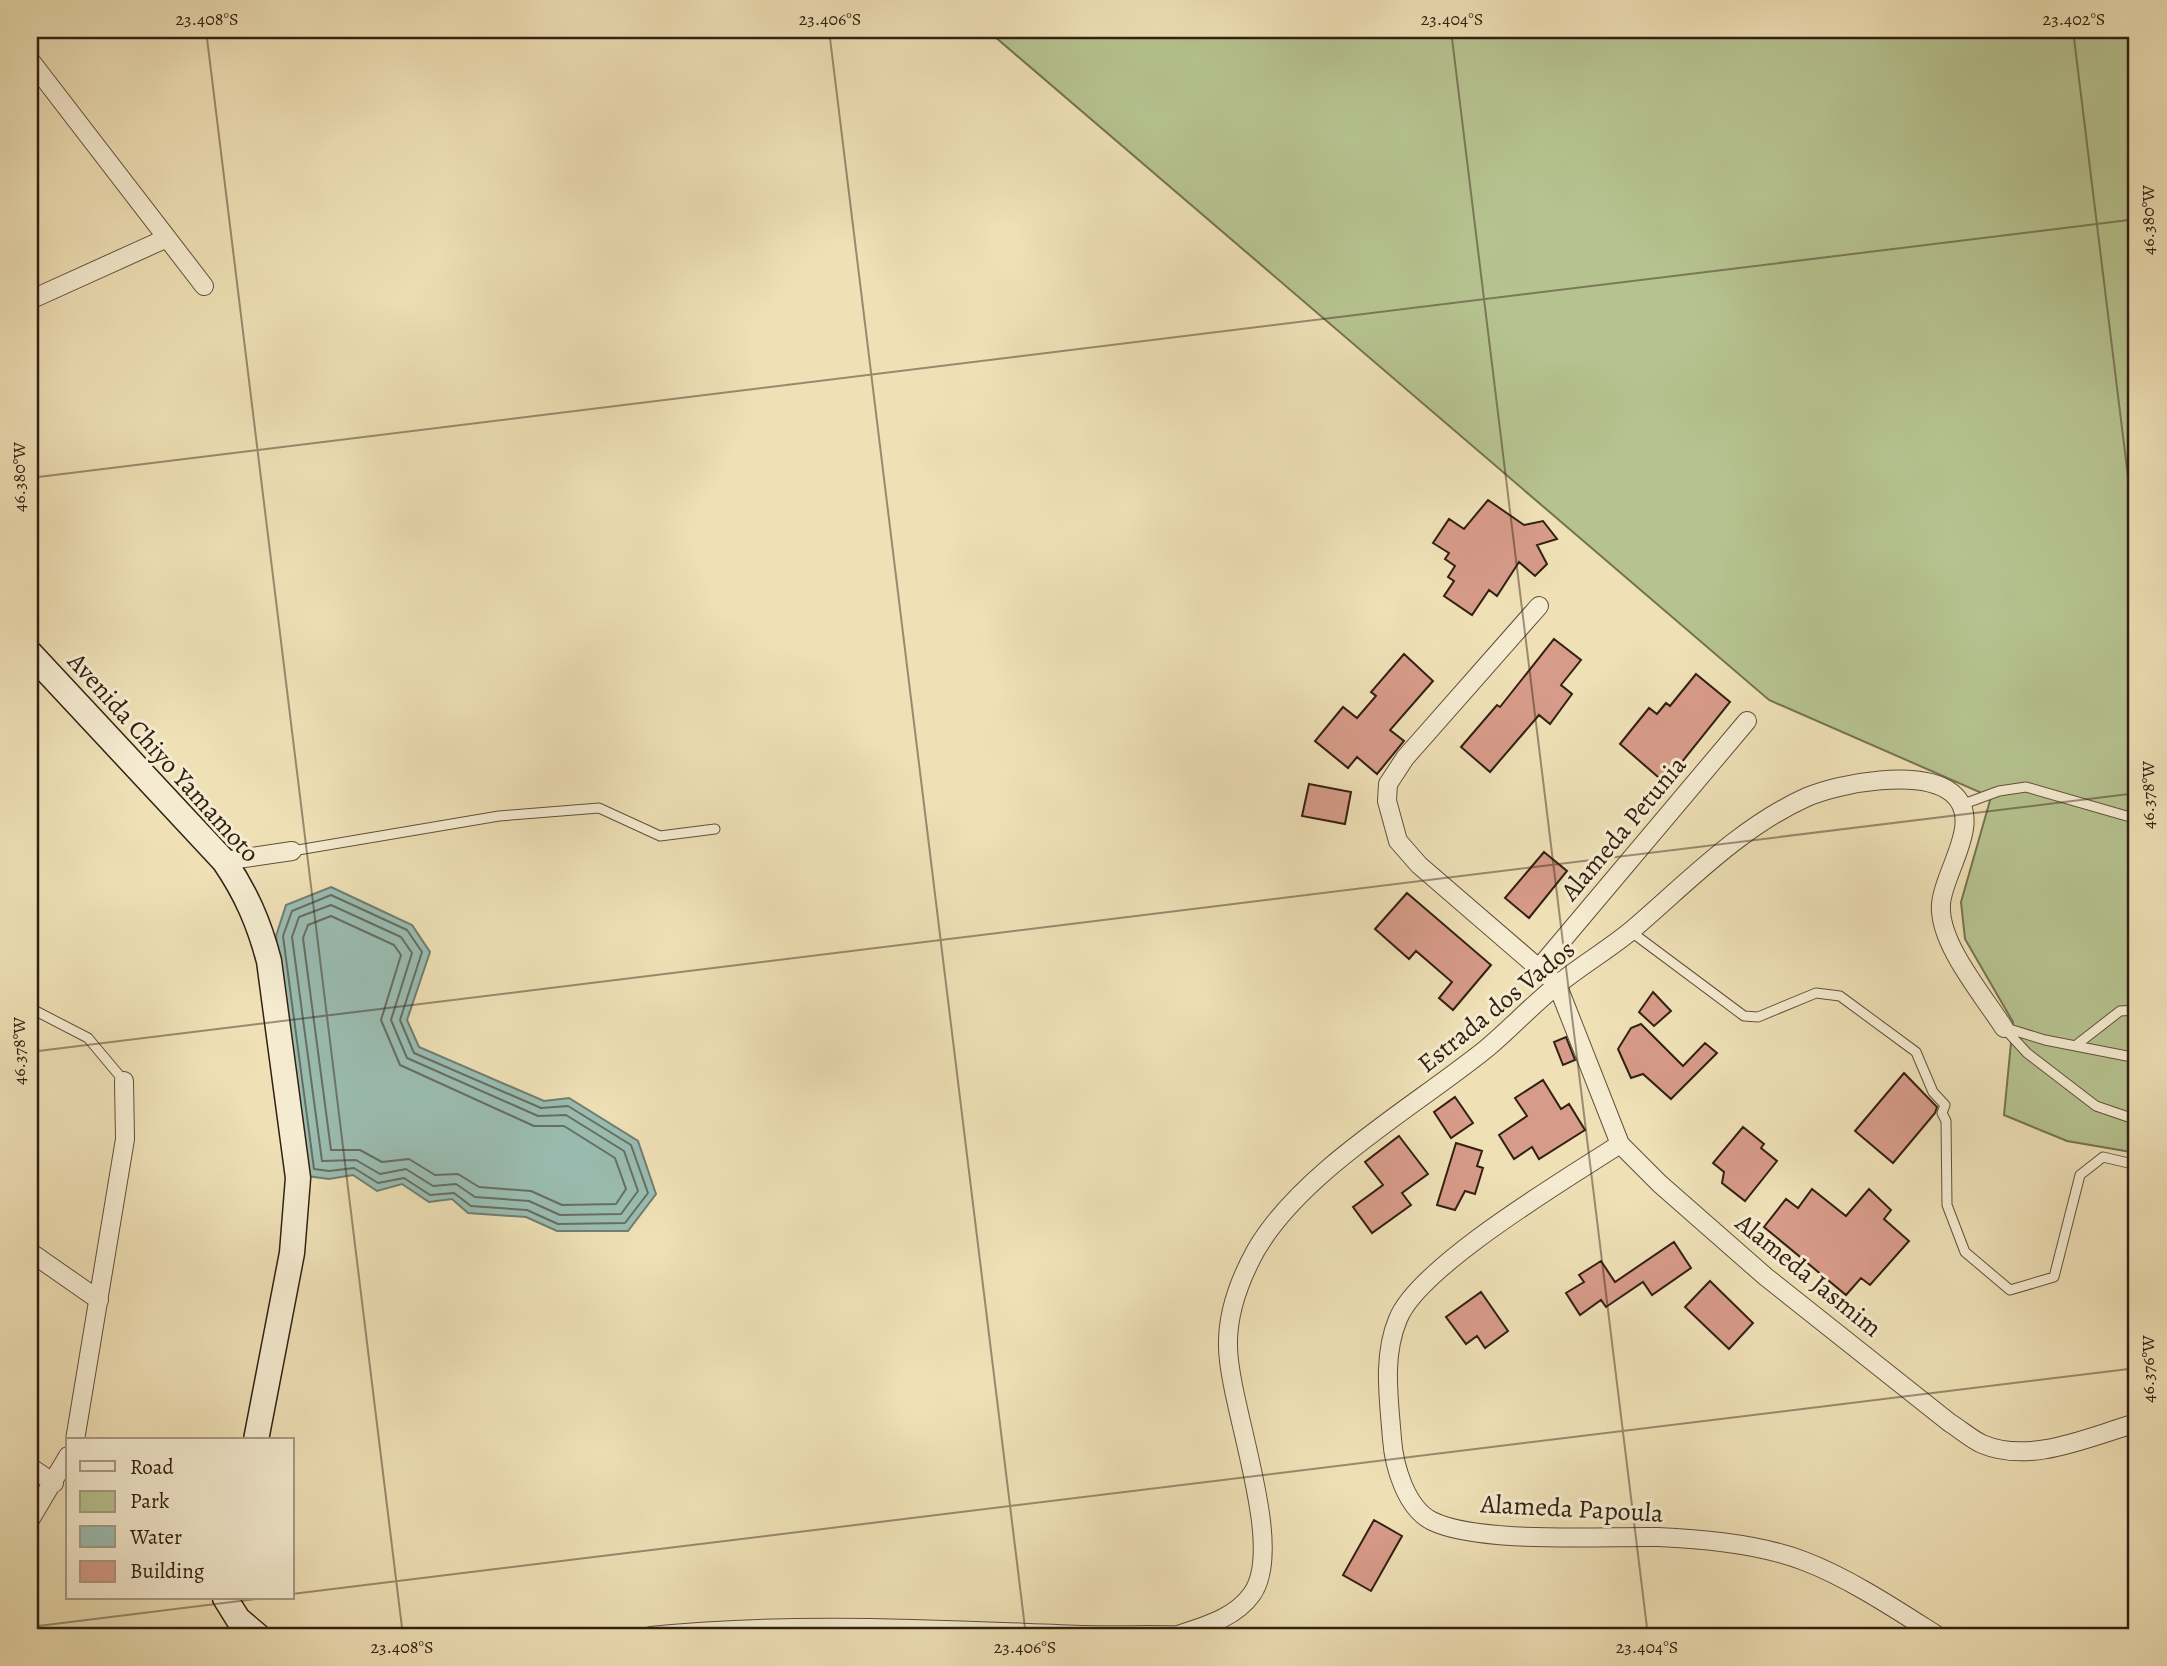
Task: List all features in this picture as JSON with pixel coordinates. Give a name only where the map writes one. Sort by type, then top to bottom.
[{"type":"street","points":[[30,60],[204,286]]},
{"type":"street","points":[[30,300],[167,238]]},
{"type":"street","points":[[1539,606],[1405,758],[1388,784],[1387,802],[1398,841],[1419,865],[1557,984]]},
{"type":"street","name":"Avenida Chiyo Yamamoto","points":[[30,653],[224,861],[247,895],[269,961],[298,1178],[292,1253],[256,1438]]},
{"type":"street","name":"Alameda Petunia","points":[[1539,968],[1747,721]]},
{"type":"street","name":"Estrada dos Vados","points":[[1178,1635],[1220,1620],[1239,1609],[1255,1591],[1261,1564],[1262,1536],[1257,1494],[1232,1386],[1228,1345],[1231,1312],[1255,1251],[1293,1201],[1322,1174],[1488,1047],[1557,984],[1630,931],[1726,848],[1806,798],[1836,787],[1875,780],[1900,781],[1938,786],[1952,793],[1961,805]]},
{"type":"street","points":[[1961,805],[1965,819],[1963,831],[1944,888],[1941,917],[1947,938],[2004,1028]]},
{"type":"street","points":[[224,861],[292,850]]},
{"type":"street","name":"Alameda Jasmim","points":[[1557,984],[1620,1144],[1660,1184],[1766,1277],[1950,1423],[1983,1444],[2012,1451],[2043,1450],[2137,1423]]},
{"type":"street","points":[[75,1438],[125,1139],[124,1081]]},
{"type":"street","name":"Alameda Papoula","points":[[1620,1144],[1511,1216],[1438,1271],[1408,1298],[1389,1348],[1388,1380],[1394,1463],[1408,1496],[1431,1521],[1485,1534],[1662,1538],[1740,1545],[1804,1561],[1897,1610],[1938,1636]]},
{"type":"street","points":[[30,1252],[99,1300]]},
{"type":"street","points":[[30,1520],[66,1460]]},
{"type":"street","points":[[30,1467],[54,1483]]},
{"type":"street","points":[[226,1600],[237,1619],[258,1636]]},
{"type":"street","points":[[651,1636],[785,1626],[1202,1636]]},
{"type":"lane","points":[[1961,805],[1999,791],[2026,787],[2137,819]]},
{"type":"lane","points":[[292,850],[499,816],[598,808],[660,836],[715,829]]},
{"type":"lane","points":[[1630,931],[1744,1016],[1758,1017],[1816,993],[1840,996],[1916,1052],[1933,1092],[1945,1105],[1942,1113],[1946,1121],[1947,1205],[1965,1252],[2010,1290],[2054,1277],[2080,1175],[2104,1157],[2137,1165]]},
{"type":"lane","points":[[30,1008],[88,1038],[124,1081]]},
{"type":"lane","points":[[2075,1046],[2120,1011],[2137,1010]]},
{"type":"lane","points":[[2004,1028],[2137,1058]]},
{"type":"lane","points":[[2004,1028],[2027,1053],[2096,1106],[2137,1120]]},
{"type":"green space","points":[[987,30],[2137,30],[2137,1153],[2067,1141],[2004,1115],[2013,1022],[1965,939],[1961,902],[1991,797],[1769,700]]},
{"type":"water","points":[[331,887],[412,925],[430,952],[407,1020],[419,1047],[544,1101],[569,1098],[638,1141],[656,1194],[628,1231],[557,1231],[526,1217],[468,1213],[452,1199],[429,1202],[402,1184],[377,1191],[353,1175],[329,1179],[307,1176],[276,936],[286,905]]},
{"type":"building","points":[[1488,500],[1524,525],[1543,521],[1557,539],[1537,545],[1547,564],[1535,576],[1519,562],[1497,596],[1489,590],[1472,615],[1444,596],[1454,581],[1448,577],[1455,566],[1445,559],[1449,553],[1433,543],[1449,519],[1464,529]]},
{"type":"building","points":[[1554,639],[1581,660],[1561,685],[1572,694],[1550,724],[1539,715],[1490,772],[1461,747],[1497,705],[1500,707]]},
{"type":"building","points":[[1404,654],[1433,681],[1390,730],[1404,741],[1377,774],[1357,757],[1348,768],[1315,741],[1343,707],[1357,718],[1376,696],[1371,692]]},
{"type":"building","points":[[1696,674],[1730,702],[1665,783],[1620,744],[1649,708],[1657,714],[1666,703],[1670,706]]},
{"type":"building","points":[[1309,784],[1351,792],[1345,824],[1302,816]]},
{"type":"building","points":[[1544,852],[1567,871],[1529,918],[1505,898]]},
{"type":"building","points":[[1407,893],[1491,965],[1453,1010],[1439,998],[1452,982],[1416,951],[1409,959],[1375,929]]},
{"type":"building","points":[[1653,992],[1671,1011],[1654,1026],[1639,1012]]},
{"type":"building","points":[[1641,1024],[1683,1066],[1705,1043],[1717,1053],[1671,1099],[1643,1074],[1631,1078],[1618,1049],[1631,1028]]},
{"type":"building","points":[[1566,1037],[1575,1060],[1563,1065],[1554,1042]]},
{"type":"building","points":[[1904,1073],[1937,1107],[1935,1113],[1893,1163],[1855,1131]]},
{"type":"building","points":[[1543,1080],[1561,1109],[1569,1104],[1585,1130],[1539,1159],[1532,1147],[1514,1159],[1499,1135],[1527,1116],[1515,1098]]},
{"type":"building","points":[[1455,1097],[1473,1123],[1451,1138],[1434,1112]]},
{"type":"building","points":[[1743,1127],[1764,1144],[1761,1148],[1777,1161],[1745,1201],[1722,1183],[1724,1172],[1713,1163]]},
{"type":"building","points":[[1399,1136],[1428,1174],[1402,1193],[1411,1205],[1372,1233],[1353,1207],[1383,1185],[1365,1162]]},
{"type":"building","points":[[1456,1143],[1482,1151],[1477,1166],[1483,1168],[1475,1194],[1465,1191],[1455,1210],[1437,1205]]},
{"type":"building","points":[[1812,1189],[1846,1216],[1869,1189],[1891,1210],[1884,1219],[1909,1241],[1870,1285],[1861,1278],[1846,1295],[1764,1227],[1786,1199],[1798,1208]]},
{"type":"building","points":[[1674,1242],[1691,1268],[1652,1295],[1643,1282],[1606,1307],[1601,1300],[1580,1315],[1566,1293],[1584,1282],[1579,1275],[1601,1261],[1615,1282]]},
{"type":"building","points":[[1710,1281],[1753,1323],[1729,1349],[1685,1307]]},
{"type":"building","points":[[1481,1292],[1508,1331],[1485,1348],[1477,1336],[1466,1344],[1446,1317]]},
{"type":"building","points":[[1374,1520],[1402,1536],[1371,1591],[1343,1575]]}]
